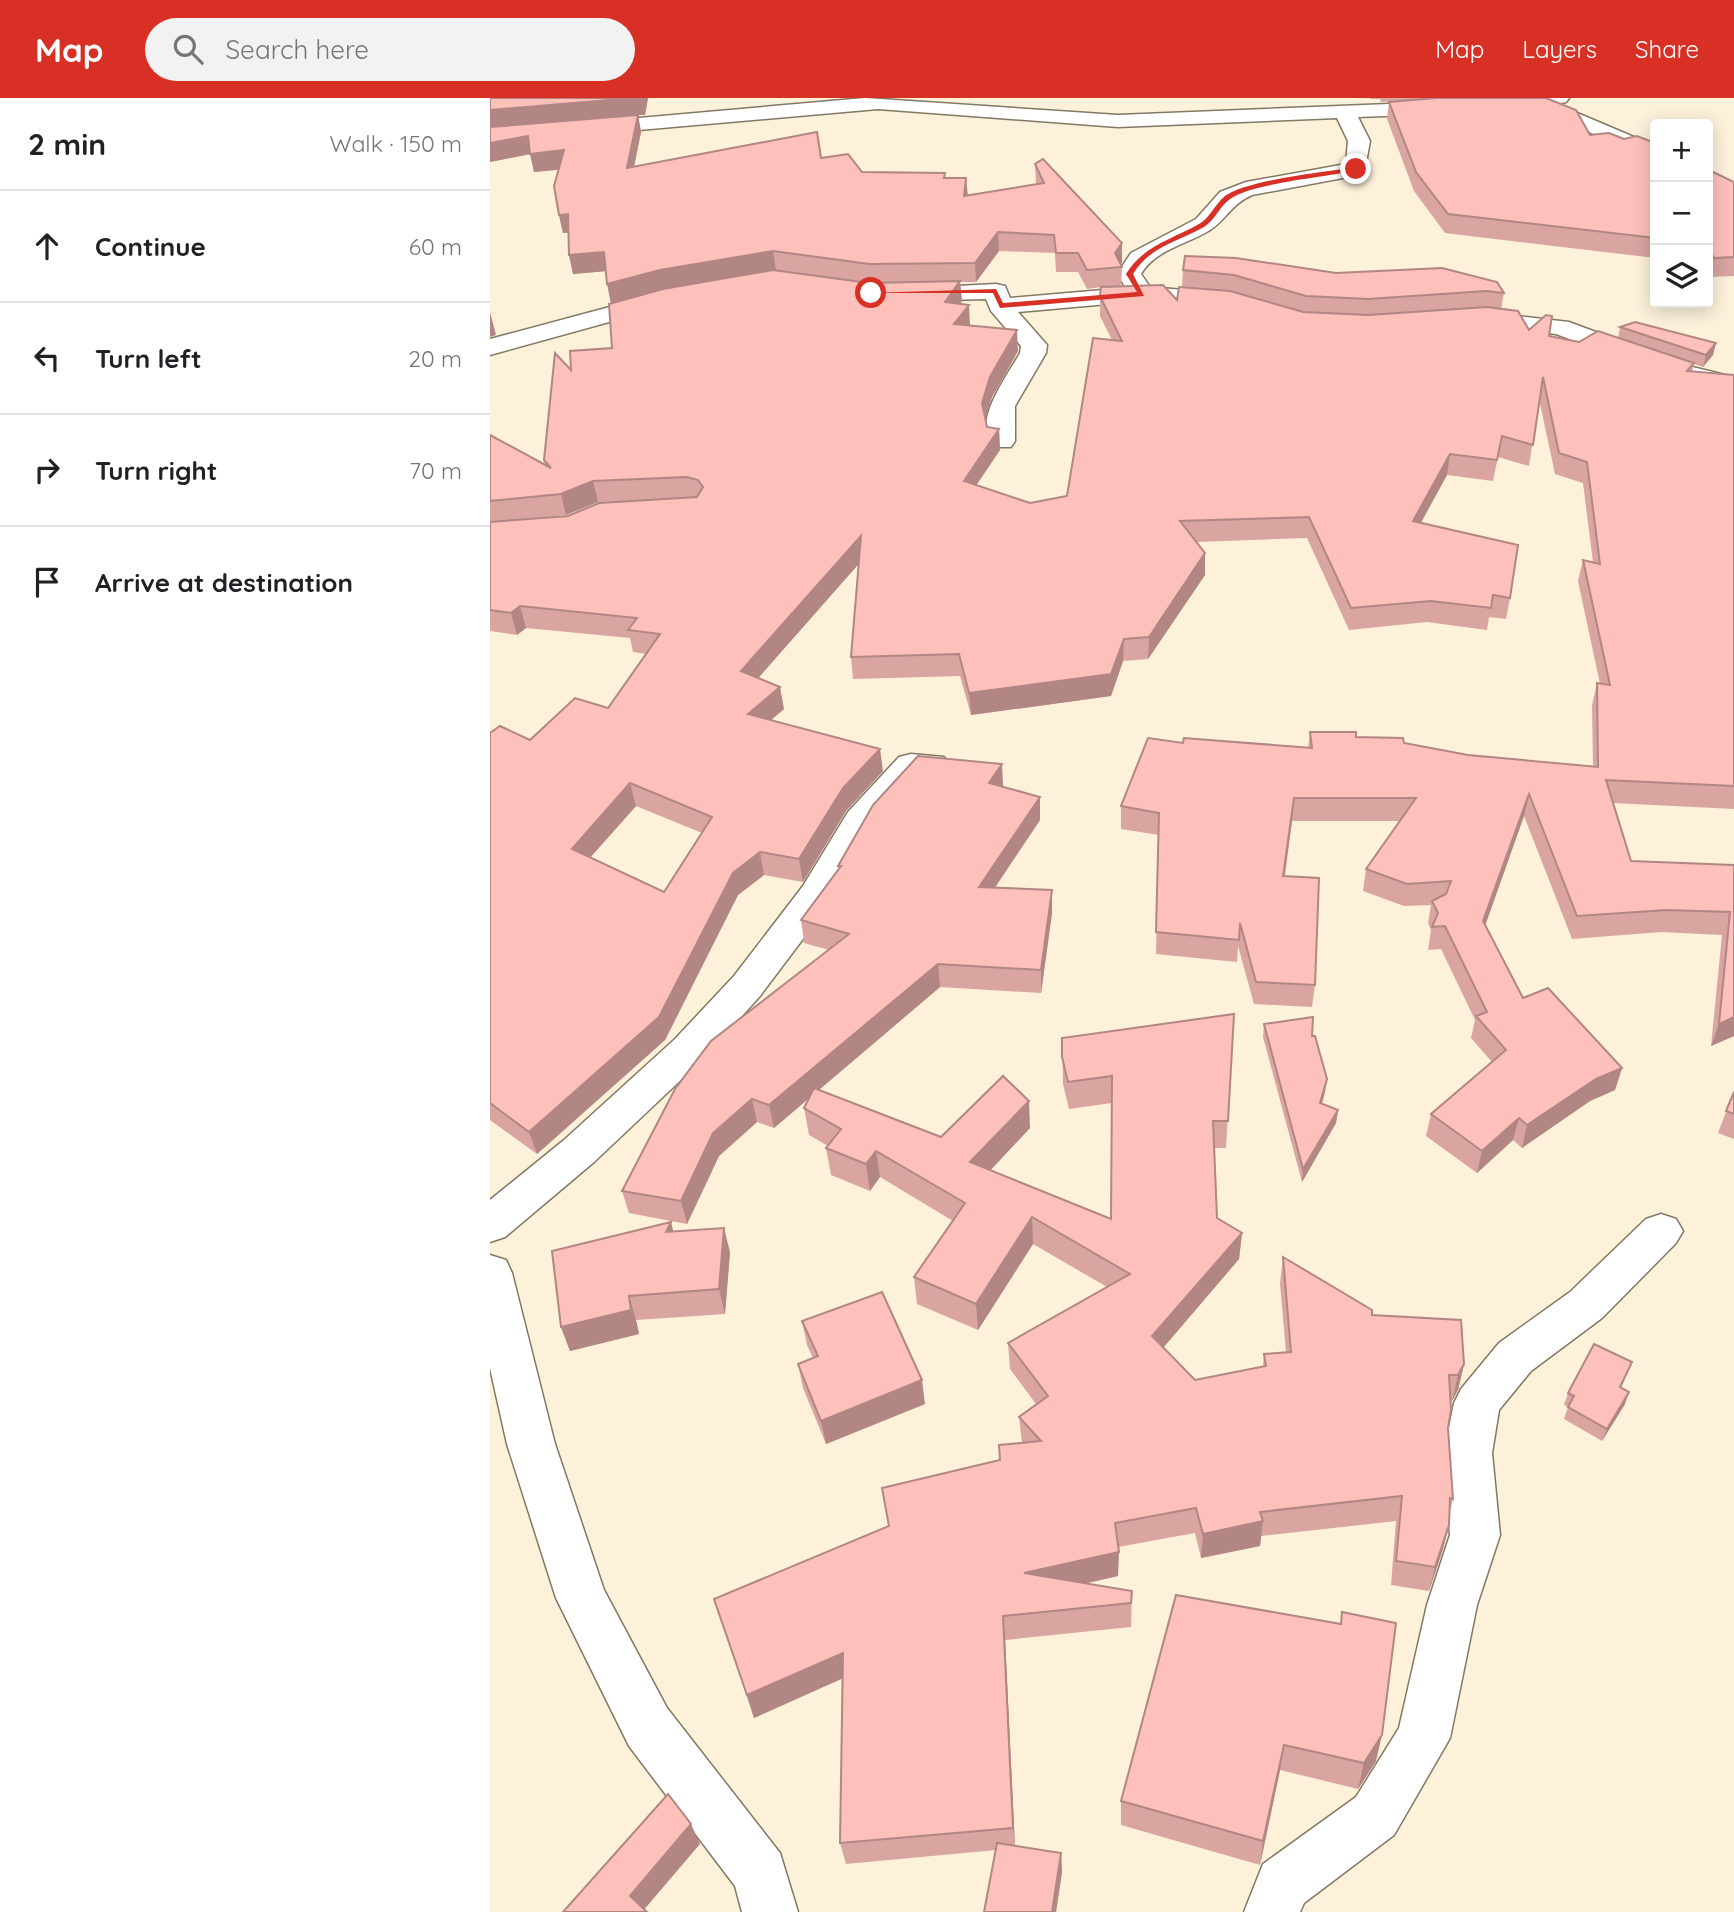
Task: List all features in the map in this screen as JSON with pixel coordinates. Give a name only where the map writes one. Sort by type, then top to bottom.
[{"type":"street","points":[[490,137],[695,108],[878,100],[1060,119],[1118,121],[1345,113],[1534,102],[1559,98]]},
{"type":"street","points":[[1534,102],[1650,152]]},
{"type":"street","points":[[1142,294],[1129,274],[1139,258],[1173,237],[1204,224],[1228,197],[1246,190],[1356,169],[1359,141],[1345,113]]},
{"type":"street","points":[[884,293],[996,291],[1000,306],[1034,345],[1034,354],[1002,406],[1001,441]]},
{"type":"street","points":[[1000,306],[1142,294],[1232,301],[1255,308]]},
{"type":"street","points":[[490,347],[676,297]]},
{"type":"street","points":[[1445,320],[1485,317],[1560,327],[1675,370],[1734,385]]},
{"type":"street","points":[[490,1224],[579,1151],[689,1049],[747,986],[817,894],[860,820],[879,796],[911,765],[966,770]]},
{"type":"street","points":[[1272,1912],[1283,1884],[1375,1816],[1423,1738],[1452,1605],[1475,1535],[1468,1453],[1477,1403],[1515,1357],[1586,1305],[1661,1231]]},
{"type":"street","points":[[490,1273],[531,1444],[581,1598],[648,1727],[761,1873],[770,1912]]},
{"type":"building","points":[[490,98],[633,98],[490,110]]},
{"type":"building","points":[[1436,98],[1546,98],[1576,110],[1590,135],[1609,133],[1624,139],[1637,136],[1650,141],[1650,237],[1448,214],[1416,172],[1389,102]]},
{"type":"building","points":[[638,115],[627,168],[817,132],[821,158],[848,154],[862,172],[945,173],[944,178],[966,178],[964,196],[1044,183],[1035,164],[1043,159],[1122,243],[1115,253],[1122,267],[1087,270],[1078,253],[1056,253],[1054,235],[998,232],[975,263],[869,264],[773,251],[660,270],[607,284],[604,252],[569,255],[568,214],[559,215],[554,186],[564,150],[530,154],[528,136],[490,143],[490,127]]},
{"type":"building","points":[[1713,172],[1734,182],[1734,257],[1714,258]]},
{"type":"building","points":[[1185,256],[1236,258],[1336,273],[1442,268],[1497,282],[1504,293],[1486,291],[1368,299],[1306,296],[1234,275],[1183,270]]},
{"type":"building","points":[[773,270],[869,283],[960,281],[945,302],[969,305],[954,324],[1017,330],[990,377],[982,403],[987,427],[999,429],[964,481],[1030,503],[1067,496],[1093,338],[1122,341],[1100,296],[1101,287],[1163,285],[1177,300],[1179,287],[1230,291],[1303,312],[1368,315],[1487,307],[1518,311],[1529,330],[1546,315],[1552,316],[1549,336],[1579,342],[1598,331],[1694,363],[1687,371],[1734,375],[1734,786],[1606,780],[1631,861],[1734,865],[1734,1017],[1719,1024],[1730,912],[1667,910],[1577,916],[1529,794],[1483,921],[1523,998],[1548,988],[1622,1068],[1596,1079],[1527,1125],[1519,1118],[1482,1151],[1431,1114],[1506,1050],[1476,1016],[1487,1012],[1445,926],[1432,927],[1438,913],[1432,901],[1446,894],[1451,881],[1407,884],[1366,869],[1416,798],[1294,798],[1283,876],[1319,878],[1315,985],[1256,982],[1240,923],[1239,940],[1156,932],[1159,813],[1121,806],[1148,738],[1183,743],[1184,738],[1312,748],[1310,732],[1356,732],[1356,737],[1403,738],[1404,743],[1468,755],[1598,767],[1597,683],[1610,685],[1583,560],[1600,564],[1587,462],[1559,453],[1543,377],[1533,445],[1502,436],[1497,460],[1450,454],[1413,521],[1518,545],[1510,598],[1493,595],[1491,608],[1431,601],[1351,608],[1309,517],[1180,521],[1205,553],[1149,637],[1124,639],[1111,674],[969,693],[959,654],[851,657],[861,536],[741,671],[780,687],[748,714],[880,749],[843,788],[799,859],[760,852],[733,873],[659,1017],[529,1132],[490,1103],[490,733],[500,726],[530,740],[575,698],[608,708],[660,634],[628,630],[637,618],[520,606],[511,613],[490,610],[490,522],[568,516],[599,503],[697,497],[703,487],[698,480],[687,477],[593,481],[561,494],[490,501],[490,435],[551,468],[544,460],[555,353],[571,370],[570,351],[612,348],[609,304],[663,289]],"holes":[[[630,783],[712,817],[664,892],[572,849]]]},
{"type":"building","points":[[1635,322],[1716,343],[1706,355],[1620,327]]},
{"type":"building","points":[[918,756],[1002,764],[989,783],[1040,797],[979,887],[1052,890],[1041,970],[938,964],[769,1105],[752,1099],[713,1133],[681,1201],[622,1191],[675,1089],[711,1041],[849,934],[801,920],[841,866],[838,866],[873,805]]},
{"type":"building","points":[[1234,1014],[1228,1121],[1213,1121],[1217,1218],[1242,1233],[1152,1336],[1195,1380],[1266,1366],[1264,1354],[1291,1352],[1283,1257],[1372,1310],[1372,1315],[1461,1320],[1464,1364],[1458,1375],[1449,1375],[1451,1410],[1448,1428],[1453,1499],[1450,1498],[1449,1525],[1435,1567],[1396,1561],[1402,1496],[1260,1512],[1263,1521],[1203,1534],[1196,1508],[1115,1523],[1119,1552],[1024,1573],[1132,1591],[1131,1603],[1003,1616],[1013,1828],[840,1843],[843,1653],[747,1695],[714,1599],[889,1526],[882,1488],[1000,1460],[999,1445],[1041,1441],[1019,1417],[1048,1396],[1008,1343],[1130,1274],[1032,1217],[976,1304],[914,1277],[965,1203],[876,1151],[866,1164],[826,1148],[841,1129],[804,1108],[814,1088],[941,1137],[1003,1076],[1029,1101],[970,1162],[1111,1219],[1112,1076],[1068,1082],[1062,1057],[1062,1038]]},
{"type":"building","points":[[1313,1017],[1312,1036],[1315,1036],[1327,1079],[1320,1103],[1338,1110],[1303,1169],[1264,1024]]},
{"type":"building","points":[[1734,1092],[1734,1114],[1726,1111]]},
{"type":"building","points":[[671,1222],[666,1232],[724,1228],[719,1289],[629,1296],[631,1310],[561,1327],[552,1251]]},
{"type":"building","points":[[882,1292],[922,1380],[821,1421],[798,1364],[818,1356],[802,1321]]},
{"type":"building","points":[[1594,1344],[1632,1362],[1620,1387],[1629,1392],[1607,1429],[1568,1407],[1574,1396],[1568,1393]]},
{"type":"building","points":[[1176,1595],[1341,1624],[1342,1612],[1396,1623],[1382,1735],[1364,1763],[1284,1745],[1263,1841],[1121,1801]]},
{"type":"building","points":[[668,1794],[691,1824],[630,1896],[647,1912],[563,1912]]},
{"type":"building","points":[[997,1843],[1061,1853],[1052,1912],[984,1912]]},
{"type":"route","points":[[871,293],[996,291],[1000,306],[1142,294],[1129,274],[1139,258],[1173,237],[1204,224],[1210,214],[1222,206],[1228,197],[1246,190],[1356,169]]}]
